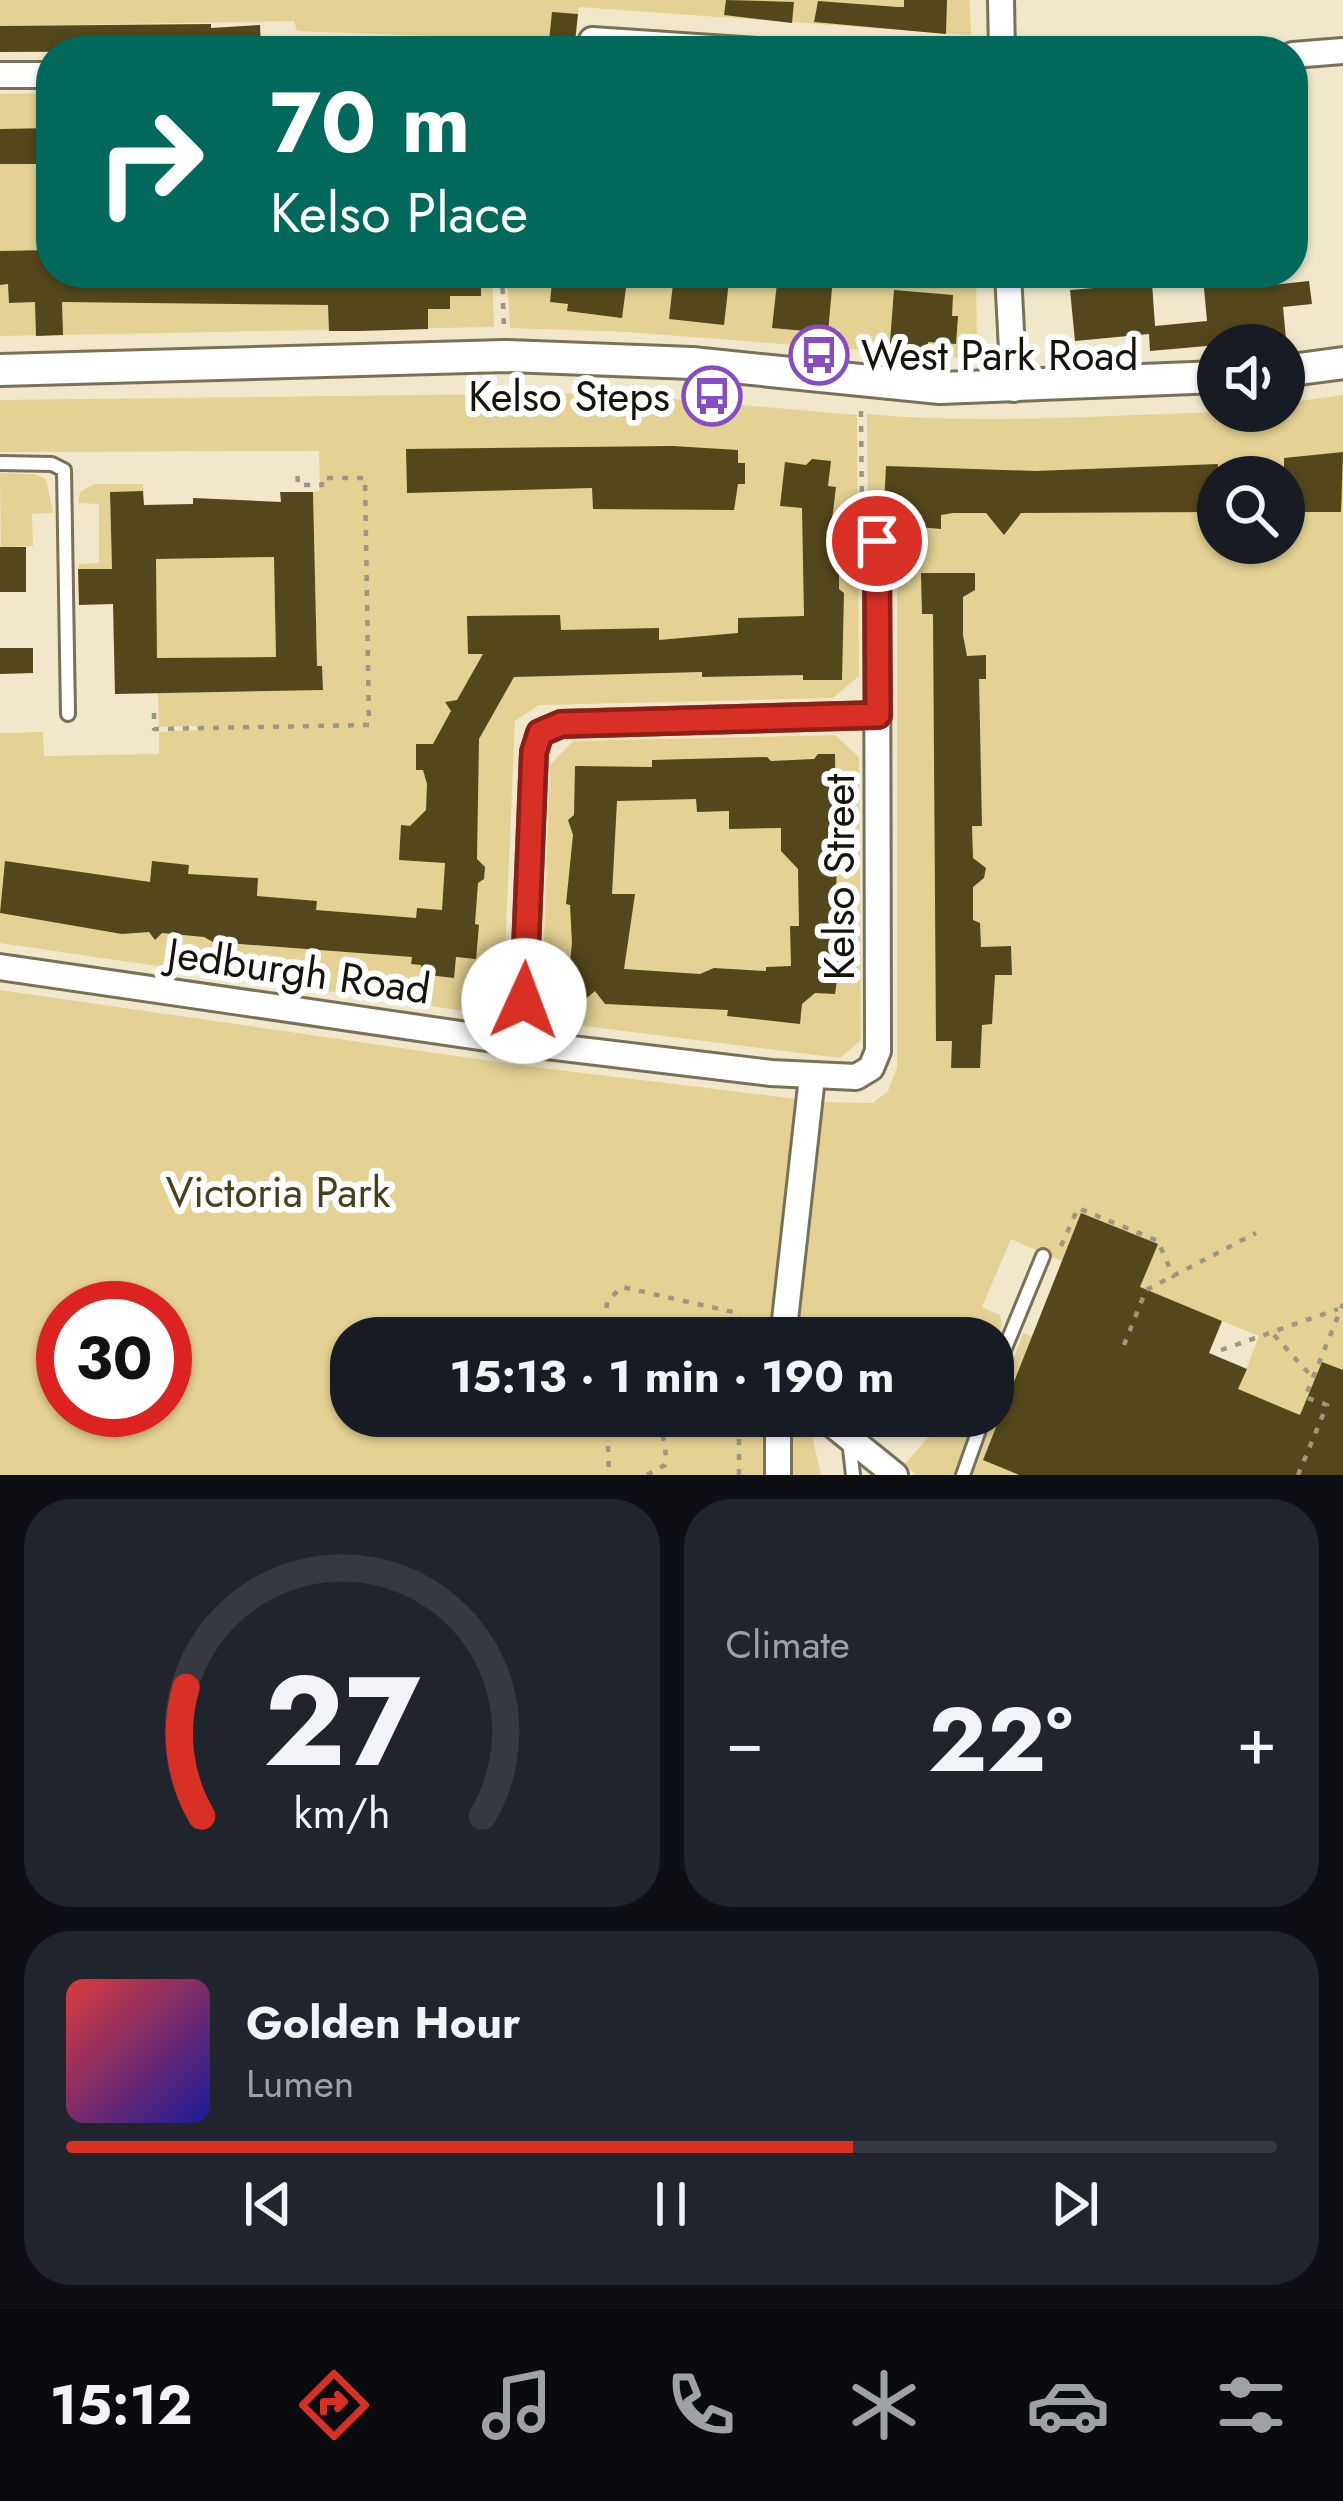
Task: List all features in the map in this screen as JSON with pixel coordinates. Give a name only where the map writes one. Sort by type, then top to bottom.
[{"type":"street","points":[[1001,0],[1002,36]]},
{"type":"street","points":[[1308,54],[1343,51]]},
{"type":"street","points":[[0,75],[36,75]]},
{"type":"street","points":[[1009,288],[1014,389]]},
{"type":"street","points":[[0,370],[506,356],[692,363],[861,381],[1014,389],[1197,378]]},
{"type":"street","points":[[1305,368],[1343,363]]},
{"type":"street","name":"Kelso Street","points":[[870,536],[878,715],[878,1051],[871,1068]]},
{"type":"street","points":[[522,1043],[534,752],[540,733],[561,724],[878,715]]},
{"type":"street","name":"Jedburgh Road","points":[[0,967],[522,1043],[812,1077],[856,1077],[871,1068]]},
{"type":"street","points":[[785,1317],[812,1077]]},
{"type":"street","points":[[778,1437],[778,1475]]},
{"type":"street","points":[[850,1437],[895,1475]]},
{"type":"lane","points":[[0,463],[52,464],[64,470],[68,714]]},
{"type":"lane","points":[[1014,1326],[1043,1256]]},
{"type":"lane","points":[[849,1437],[853,1475]]},
{"type":"lane","points":[[962,1475],[976,1437]]},
{"type":"path","points":[[503,288],[506,356]]},
{"type":"path","points":[[861,381],[870,536]]},
{"type":"path","points":[[154,713],[154,729],[369,725],[365,478],[322,478],[322,485],[298,485],[297,467]]},
{"type":"path","points":[[1043,1256],[1056,1258],[1078,1208],[1158,1241],[1174,1278]]},
{"type":"path","points":[[1124,1345],[1146,1290],[1256,1233]]},
{"type":"path","points":[[606,1317],[607,1301],[622,1288],[739,1317]]},
{"type":"path","points":[[1221,1350],[1274,1335],[1341,1306]]},
{"type":"path","points":[[1298,1475],[1327,1405],[1305,1397],[1341,1306]]},
{"type":"path","points":[[1274,1335],[1313,1378]]},
{"type":"path","points":[[608,1437],[609,1475]]},
{"type":"path","points":[[664,1437],[665,1466],[672,1475]]},
{"type":"path","points":[[739,1437],[739,1475]]},
{"type":"path","points":[[647,1475],[665,1466]]},
{"type":"green space","points":[[0,0],[970,0],[971,35],[579,7],[576,36],[297,31],[294,21],[0,26]]},
{"type":"green space","points":[[36,93],[36,288],[493,288],[494,327],[0,336],[0,94]]},
{"type":"green space","points":[[508,288],[976,288],[977,359],[627,332],[510,328]]},
{"type":"green space","points":[[605,393],[857,415],[859,676],[833,698],[539,705],[515,721],[503,997],[484,1014],[0,943],[0,733],[43,732],[44,756],[159,754],[159,732],[197,730],[196,726],[159,727],[158,693],[323,689],[322,667],[317,666],[313,492],[320,491],[319,451],[0,452],[0,400]]},
{"type":"green space","name":"Victoria Park","points":[[1343,395],[1343,1370],[1330,1404],[1282,1440],[1293,1412],[1258,1397],[1206,1442],[1241,1383],[1259,1336],[1140,1288],[1157,1244],[1082,1214],[1062,1261],[1011,1239],[982,1307],[1000,1317],[330,1317],[330,1437],[812,1437],[821,1475],[0,1475],[0,990],[526,1066],[822,1102],[873,1103],[888,1091],[897,1068],[897,540],[868,525],[867,414],[1024,419],[1197,414],[1197,432],[1305,432],[1305,400]]},
{"type":"green space","points":[[0,473],[46,479],[53,513],[32,514],[33,546],[1,547],[1,557]]},
{"type":"green space","points":[[94,484],[143,484],[143,491],[110,492],[112,569],[78,569],[79,564],[99,563],[99,504],[78,503],[80,492]]},
{"type":"green space","points":[[274,557],[276,657],[157,658],[156,559]]},
{"type":"green space","points":[[835,735],[859,757],[861,1040],[840,1058],[560,1023],[542,1001],[550,765],[573,741]]},
{"type":"green space","points":[[1023,1333],[1033,1337],[1014,1384],[1014,1359]]},
{"type":"green space","points":[[929,1437],[968,1437],[954,1475],[916,1475],[905,1464]]},
{"type":"green space","points":[[986,1437],[992,1437],[983,1460],[1019,1475],[973,1475]]},
{"type":"building","points":[[726,0],[794,2],[792,23],[724,15]]},
{"type":"building","points":[[904,0],[947,0],[946,34],[814,22],[818,1],[904,7]]},
{"type":"building","points":[[552,12],[578,14],[576,36],[550,36]]},
{"type":"building","points":[[260,25],[260,36],[36,36],[36,52],[0,52],[0,26]]},
{"type":"building","points":[[36,128],[36,164],[0,164],[0,129]]},
{"type":"building","points":[[36,250],[36,288],[481,288],[481,296],[450,296],[450,309],[428,309],[428,329],[359,331],[329,331],[328,305],[62,302],[63,335],[36,336],[35,302],[9,303],[8,284],[0,285],[0,251]]},
{"type":"building","points":[[1309,281],[1312,304],[1283,307],[1285,324],[1197,324],[1197,347],[1150,351],[1149,334],[1075,341],[1070,290],[1152,288],[1155,326],[1207,321],[1204,288],[1308,288]]},
{"type":"building","points":[[551,288],[626,288],[622,318],[567,311],[568,304],[550,302]]},
{"type":"building","points":[[673,288],[728,288],[724,325],[669,319]]},
{"type":"building","points":[[776,288],[832,288],[828,333],[772,328]]},
{"type":"building","points":[[894,290],[953,295],[952,316],[958,316],[956,344],[928,342],[926,358],[889,355]]},
{"type":"building","points":[[673,446],[738,450],[738,463],[745,463],[745,484],[738,484],[734,510],[593,509],[592,488],[407,493],[406,449]]},
{"type":"building","points":[[1343,452],[1341,512],[1305,512],[1304,456]]},
{"type":"building","points":[[812,459],[831,461],[828,486],[836,487],[830,537],[839,537],[839,589],[844,593],[842,680],[803,680],[803,675],[702,677],[702,672],[514,677],[479,739],[477,859],[485,867],[484,879],[478,883],[476,959],[456,957],[454,978],[420,974],[421,965],[411,964],[412,957],[213,942],[162,933],[155,940],[149,932],[122,934],[0,913],[5,861],[150,882],[152,861],[189,865],[188,874],[258,878],[257,896],[317,901],[316,910],[416,918],[417,908],[442,910],[445,863],[399,860],[401,825],[410,826],[426,810],[427,784],[423,770],[416,770],[416,744],[433,744],[451,711],[445,702],[457,700],[483,654],[468,654],[467,616],[560,615],[561,630],[659,628],[659,640],[738,633],[738,618],[804,616],[802,508],[780,506],[785,462],[806,465]]},
{"type":"building","points":[[1197,465],[1197,512],[1021,513],[1004,535],[986,513],[941,515],[941,529],[918,527],[919,565],[897,566],[892,534],[883,526],[886,466],[1035,471]]},
{"type":"building","points":[[143,491],[144,505],[193,504],[193,498],[281,502],[280,492],[313,492],[317,666],[322,666],[323,690],[115,694],[113,604],[79,605],[78,569],[112,569],[110,492]],"holes":[[[274,557],[276,657],[157,658],[156,559]]]},
{"type":"building","points":[[0,547],[26,547],[26,592],[0,592]]},
{"type":"building","points":[[921,573],[975,573],[975,590],[963,597],[963,635],[967,656],[986,655],[986,679],[979,679],[982,826],[972,826],[973,858],[986,868],[984,878],[973,887],[973,920],[980,923],[981,947],[1011,946],[1012,975],[995,975],[992,1024],[982,1025],[980,1068],[951,1068],[952,1041],[936,1041],[933,614],[922,614]]},
{"type":"building","points":[[0,648],[33,648],[33,673],[0,674]]},
{"type":"building","points":[[818,754],[835,754],[837,930],[842,945],[835,994],[815,993],[802,1004],[800,1024],[727,1016],[728,1010],[605,1004],[595,991],[582,1002],[566,1000],[572,943],[570,905],[566,904],[573,835],[568,820],[574,815],[575,766],[652,767],[652,760],[814,759]],"holes":[[[696,799],[697,812],[729,811],[729,829],[781,828],[781,851],[798,869],[799,926],[790,926],[791,966],[766,967],[766,971],[714,968],[700,974],[624,969],[635,894],[612,894],[617,801]]]},
{"type":"building","points":[[1081,1213],[1158,1244],[1140,1287],[1222,1321],[1209,1353],[1247,1369],[1238,1389],[1300,1415],[1322,1362],[1343,1370],[1343,1475],[1019,1475],[983,1460],[992,1437],[1014,1437],[1014,1382]]},
{"type":"place","name":"West Park Road","points":[[819,355]]},
{"type":"place","name":"Kelso Steps","points":[[712,396]]},
{"type":"route","points":[[524,1001],[534,752],[540,733],[561,724],[878,715],[877,541]]}]
